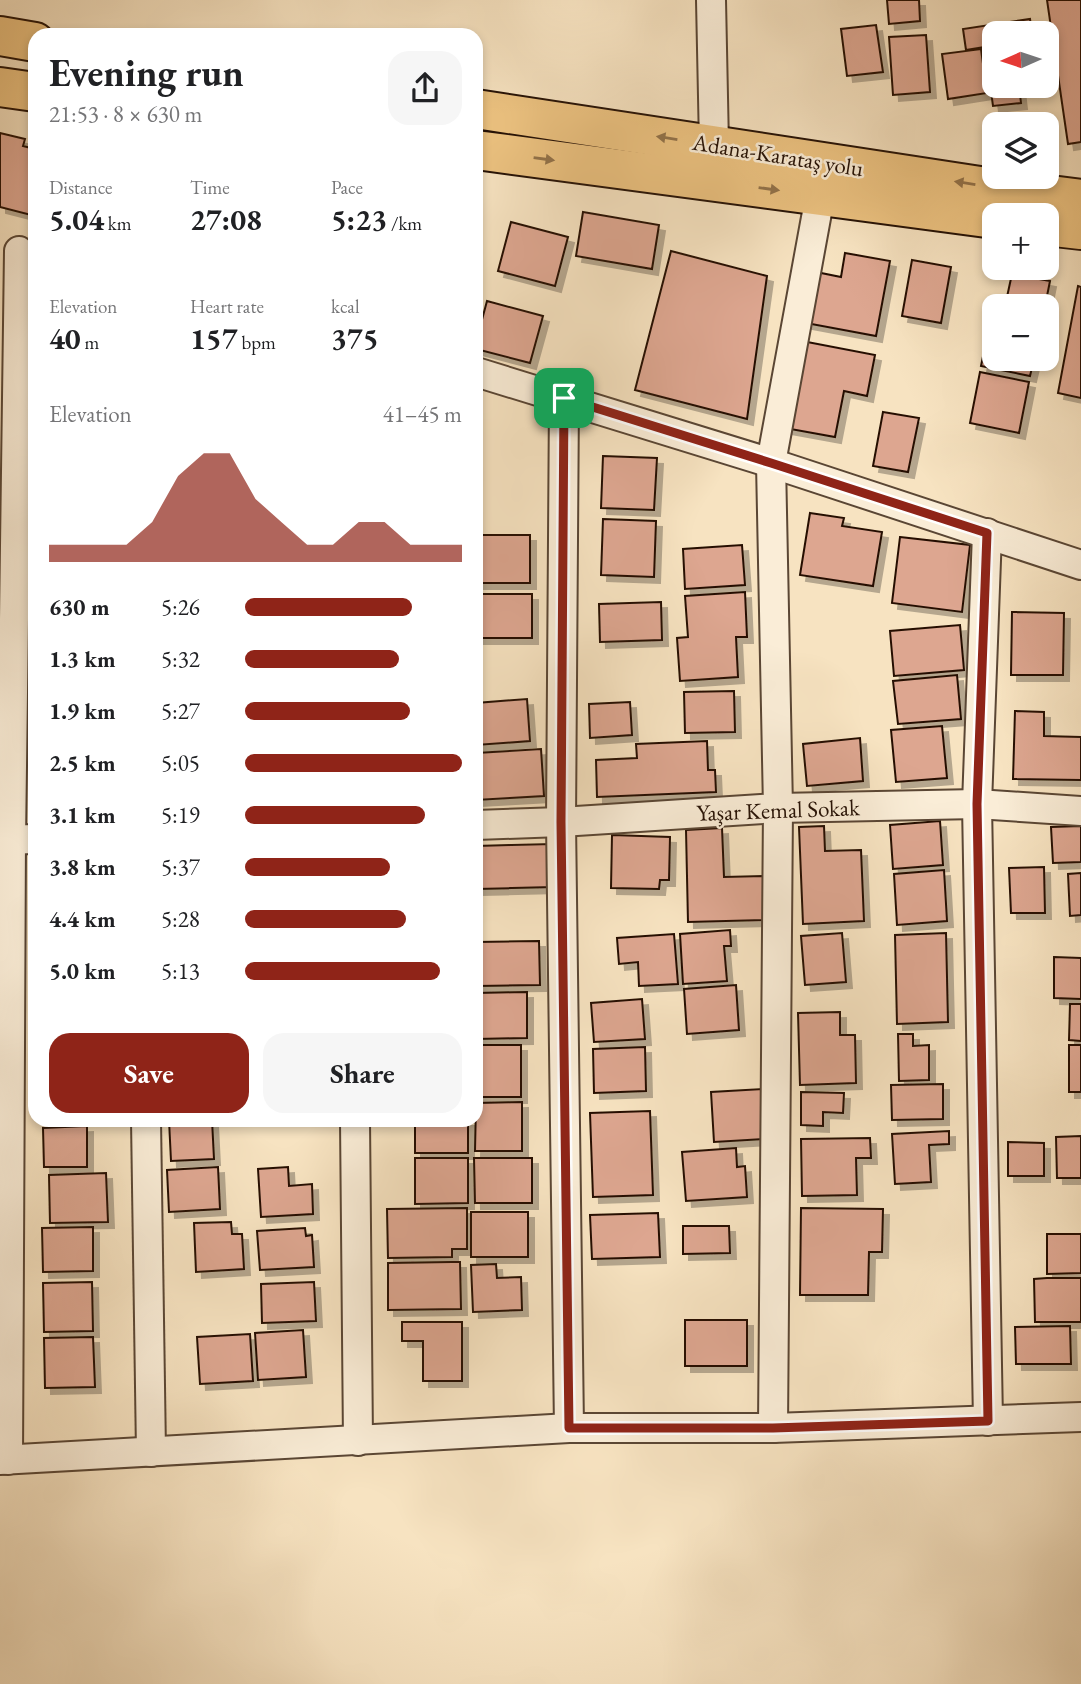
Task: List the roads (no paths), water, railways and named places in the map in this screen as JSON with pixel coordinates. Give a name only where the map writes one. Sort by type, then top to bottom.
[{"type":"main road","points":[[0,36],[28,41]]},
{"type":"main road","points":[[0,87],[28,91]]},
{"type":"main road","name":"Adana-Karataş yolu","points":[[483,110],[1081,199]]},
{"type":"main road","name":"Adana-Karataş yolu","points":[[483,151],[982,217]]},
{"type":"main road","points":[[1059,227],[1081,230]]},
{"type":"street","points":[[711,0],[714,145]]},
{"type":"street","points":[[773,1428],[778,808],[771,463],[820,195]]},
{"type":"street","points":[[18,251],[15,840],[4,1460],[569,1428],[773,1428],[1081,1417]]},
{"type":"street","points":[[483,374],[771,463],[1081,565]]},
{"type":"street","points":[[564,398],[561,822],[569,1428]]},
{"type":"street","points":[[987,533],[977,804],[988,1421]]},
{"type":"street","name":"Yaşar Kemal Sokak","points":[[483,825],[778,808],[977,804],[1081,811]]},
{"type":"street","points":[[146,1127],[151,1452]]},
{"type":"street","points":[[355,1127],[358,1441]]}]
